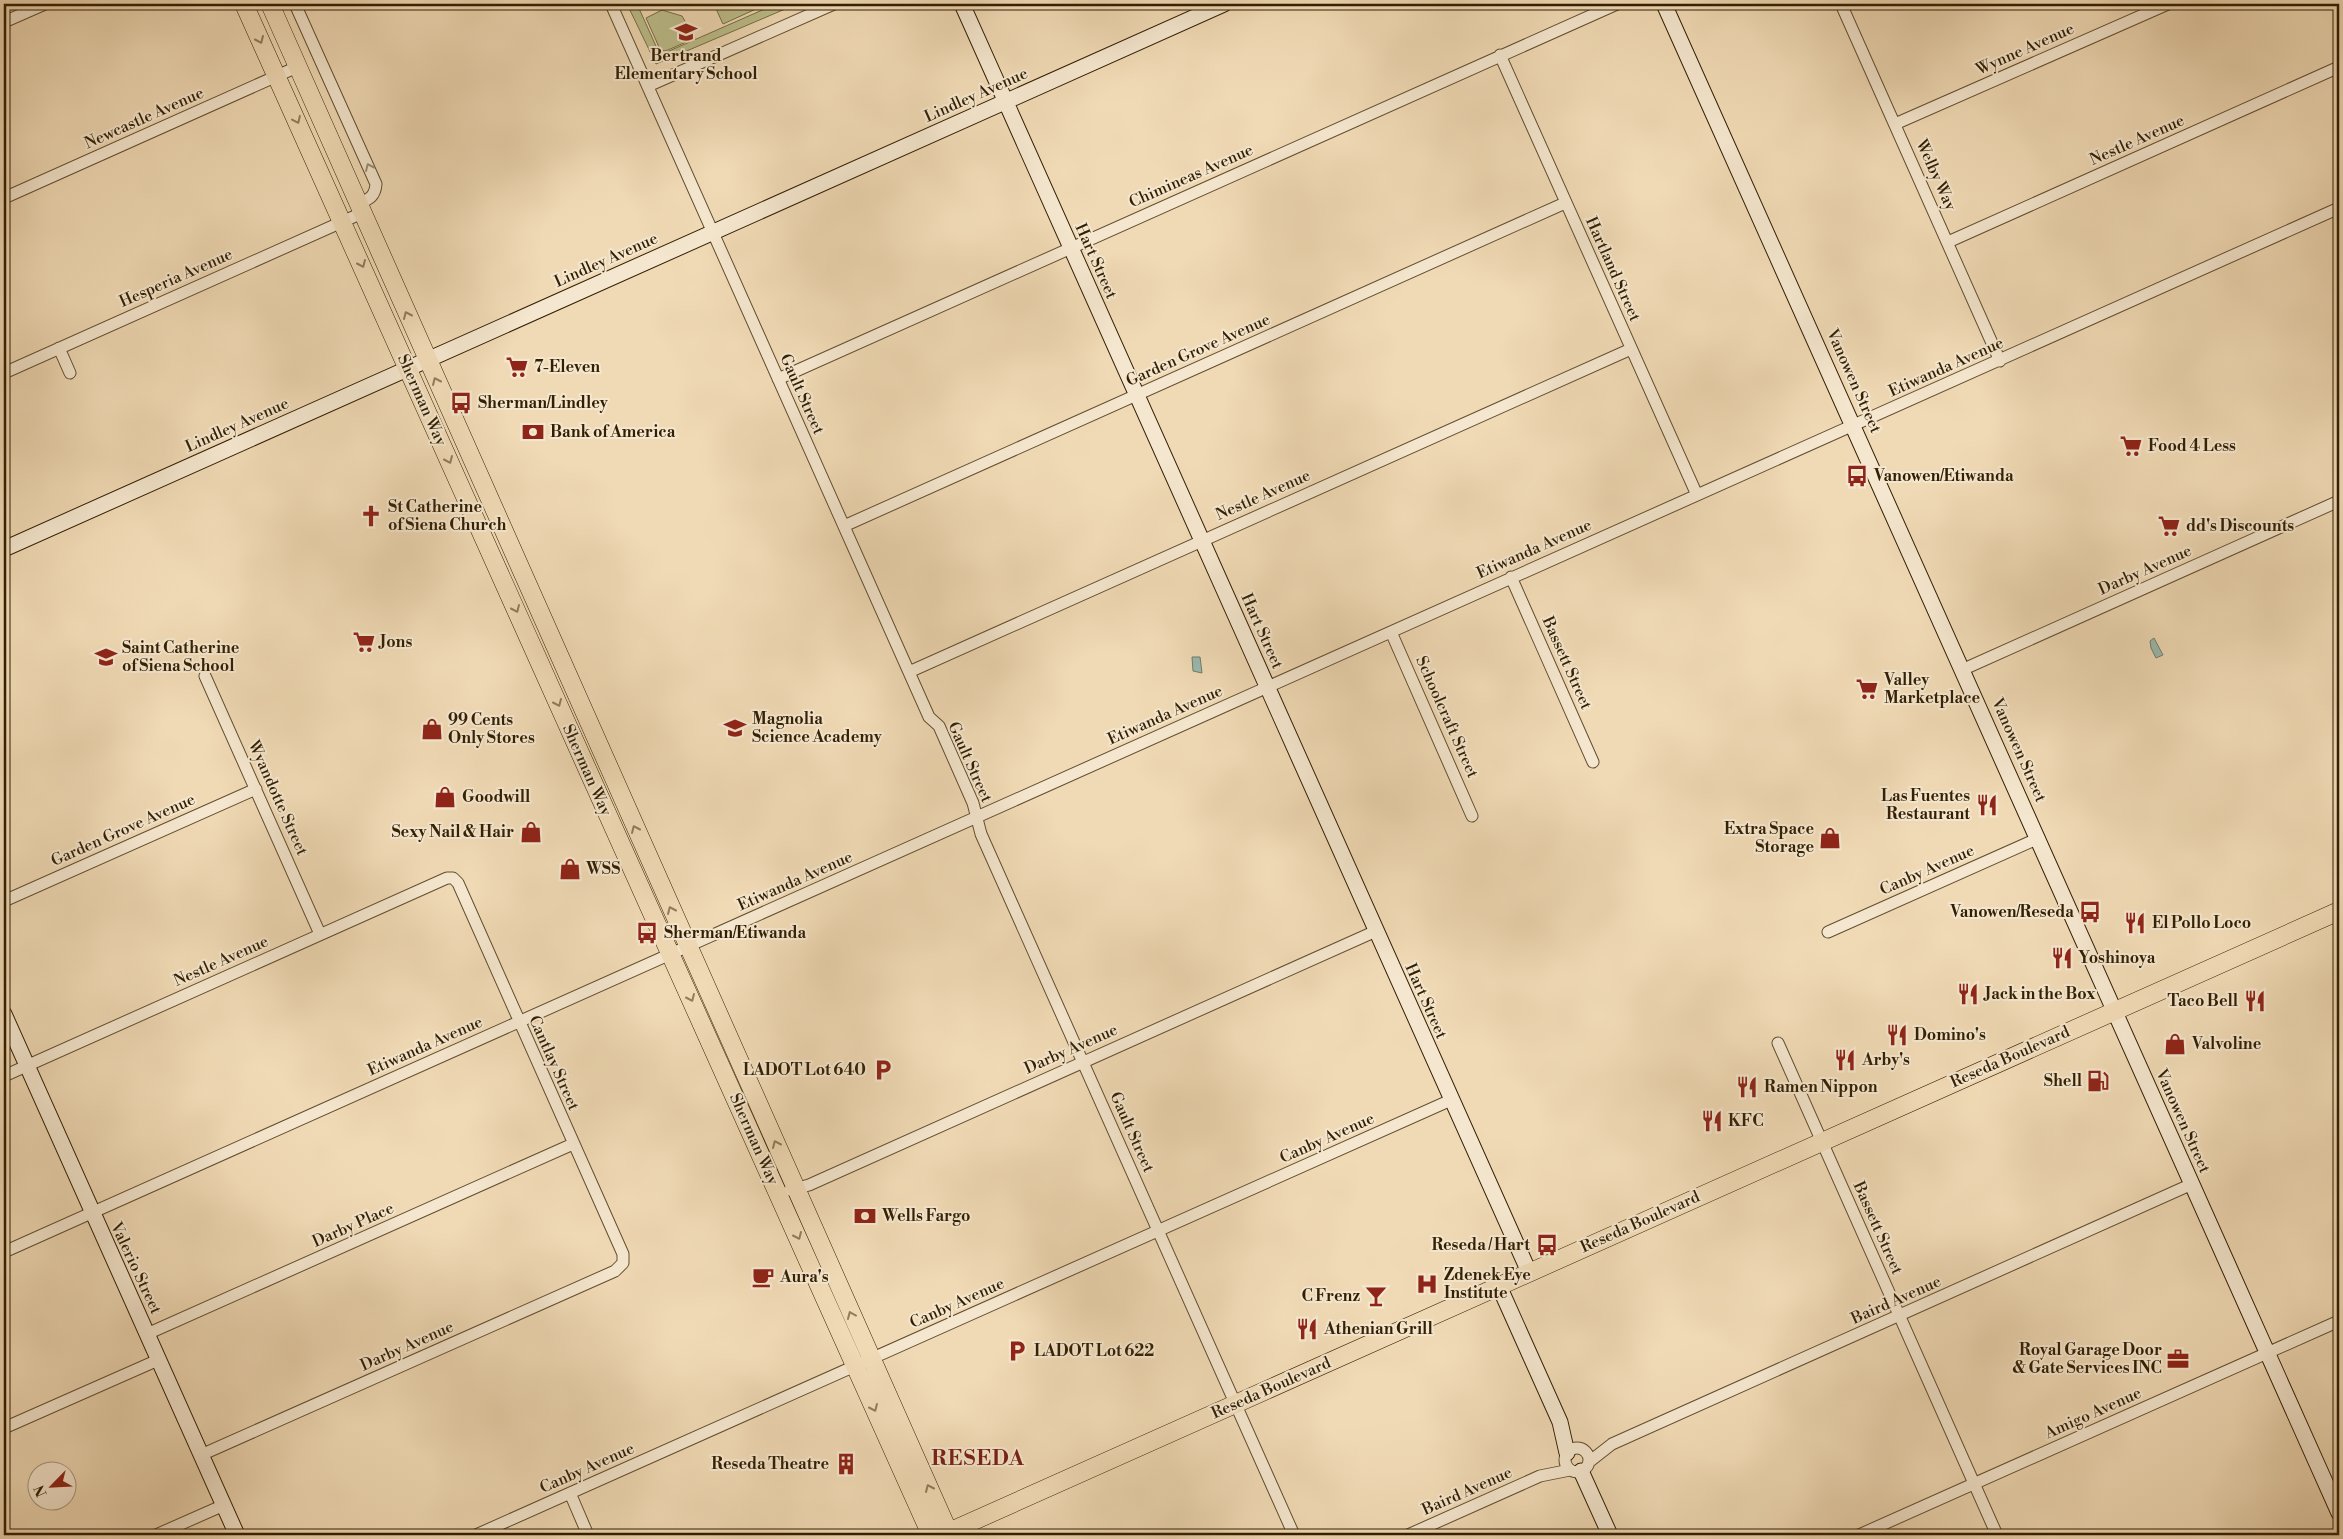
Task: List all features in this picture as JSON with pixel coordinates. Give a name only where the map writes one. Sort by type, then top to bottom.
[{"type":"main road","name":"Sherman Way","points":[[244,4],[671,954],[786,1190]]},
{"type":"main road","name":"Sherman Way","points":[[270,4],[687,946],[786,1190],[863,1363],[947,1534]]},
{"type":"main road","name":"Hart Street","points":[[962,4],[1451,1100],[1530,1272]]},
{"type":"main road","name":"Lindley Avenue","points":[[4,549],[1224,4]]},
{"type":"main road","name":"Vanowen Street","points":[[1664,4],[1964,669],[2339,1513]]},
{"type":"main road","name":"Reseda Boulevard","points":[[947,1534],[1821,1141],[2339,911]]},
{"type":"main road","name":"Valerio Street","points":[[4,1014],[238,1535]]},
{"type":"main road","points":[[1499,1286],[1574,1452]]},
{"type":"main road","name":"Sherman Way","points":[[863,1363],[931,1535]]},
{"type":"main road","points":[[1580,1467],[1610,1535]]},
{"type":"street","points":[[4,22],[45,4]]},
{"type":"street","points":[[295,4],[376,184],[376,192],[360,208]]},
{"type":"street","name":"Gault Street","points":[[611,4],[929,717],[939,726],[973,804],[976,818],[1082,1062],[1294,1535]]},
{"type":"street","points":[[648,86],[834,4]]},
{"type":"street","name":"Chimineas Avenue","points":[[778,379],[1617,4]]},
{"type":"street","name":"Welby Way","points":[[1840,4],[2000,360]]},
{"type":"street","name":"Wynne Avenue","points":[[1895,124],[2168,4]]},
{"type":"street","name":"Hartland Street","points":[[1500,55],[1697,495]]},
{"type":"street","name":"Newcastle Avenue","points":[[4,198],[297,67]]},
{"type":"street","name":"Nestle Avenue","points":[[1948,242],[2339,67]]},
{"type":"street","name":"Garden Grove Avenue","points":[[844,526],[1565,203]]},
{"type":"street","name":"Hesperia Avenue","points":[[4,373],[343,222],[360,208]]},
{"type":"street","name":"Etiwanda Avenue","points":[[4,1252],[2339,208]]},
{"type":"street","points":[[59,348],[70,374]]},
{"type":"street","name":"Nestle Avenue","points":[[909,672],[1631,349]]},
{"type":"street","name":"Darby Avenue","points":[[1964,669],[2339,501]]},
{"type":"street","name":"Bassett Street","points":[[1511,578],[1593,762]]},
{"type":"street","name":"Schoolcraft Street","points":[[1391,632],[1472,816]]},
{"type":"street","name":"Wyandotte Street","points":[[205,676],[320,934]]},
{"type":"street","name":"Garden Grove Avenue","points":[[4,901],[256,789]]},
{"type":"street","name":"Canby Avenue","points":[[1828,932],[2039,838]]},
{"type":"street","name":"Nestle Avenue","points":[[4,1076],[320,934],[447,878],[453,878]]},
{"type":"street","name":"Cantlay Street","points":[[453,878],[458,883],[518,1022],[623,1254],[623,1263]]},
{"type":"street","name":"Darby Avenue","points":[[786,1190],[809,1185],[1376,931]]},
{"type":"street","name":"Bassett Street","points":[[1778,1043],[1997,1535]]},
{"type":"street","name":"Canby Avenue","points":[[476,1535],[1451,1100]]},
{"type":"street","name":"Darby Place","points":[[147,1334],[573,1144]]},
{"type":"street","name":"Baird Avenue","points":[[1540,1476],[1580,1467],[1612,1444],[2192,1184]]},
{"type":"street","name":"Darby Avenue","points":[[201,1455],[615,1271],[623,1263]]},
{"type":"street","name":"Amigo Avenue","points":[[1859,1535],[2339,1321]]},
{"type":"street","points":[[4,1428],[158,1360]]},
{"type":"street","name":"Baird Avenue","points":[[1408,1535],[1540,1476],[1574,1452],[1612,1444]]},
{"type":"street","points":[[1574,1452],[1588,1455],[1580,1467],[1566,1464],[1574,1452]]},
{"type":"street","points":[[570,1493],[588,1535]]},
{"type":"street","points":[[156,1535],[224,1505]]},
{"type":"green space","points":[[627,4],[637,4],[660,55],[776,4],[797,4],[656,64]]},
{"type":"green space","points":[[718,4],[758,5],[756,9],[723,24],[717,11]]},
{"type":"green space","points":[[662,10],[682,16],[695,38],[664,51],[659,47],[646,18]]},
{"type":"water","points":[[2154,638],[2163,655],[2156,658],[2150,641]]},
{"type":"water","points":[[1192,657],[1200,657],[1202,673],[1193,671]]},
{"type":"place","name":"Bertrand Elementary School","points":[[686,32]]},
{"type":"place","name":"7-Eleven","points":[[517,367]]},
{"type":"place","name":"Sherman/Lindley","points":[[461,403]]},
{"type":"place","name":"Bank of America","points":[[533,432]]},
{"type":"place","name":"Food 4 Less","points":[[2131,446]]},
{"type":"place","name":"Vanowen/Etiwanda","points":[[1857,476]]},
{"type":"place","name":"St Catherine of Siena Church","points":[[371,516]]},
{"type":"place","name":"dd's Discounts","points":[[2169,526]]},
{"type":"place","name":"Jons","points":[[364,642]]},
{"type":"place","name":"Saint Catherine of Siena School","points":[[106,657]]},
{"type":"place","name":"Valley Marketplace","points":[[1867,689]]},
{"type":"place","name":"Magnolia Science Academy","points":[[735,728]]},
{"type":"place","name":"99 Cents Only Stores","points":[[432,729]]},
{"type":"place","name":"Goodwill","points":[[445,797]]},
{"type":"place","name":"Las Fuentes Restaurant","points":[[1987,805]]},
{"type":"place","name":"Sexy Nail & Hair","points":[[531,832]]},
{"type":"place","name":"Extra Space Storage","points":[[1830,838]]},
{"type":"place","name":"WSS","points":[[570,869]]},
{"type":"place","name":"Vanowen/Reseda","points":[[2090,912]]},
{"type":"place","name":"El Pollo Loco","points":[[2135,923]]},
{"type":"place","name":"Sherman/Etiwanda","points":[[647,933]]},
{"type":"place","name":"Yoshinoya","points":[[2062,958]]},
{"type":"place","name":"Jack in the Box","points":[[1968,994]]},
{"type":"place","name":"Taco Bell","points":[[2255,1001]]},
{"type":"place","name":"Domino's","points":[[1897,1035]]},
{"type":"place","name":"Valvoline","points":[[2175,1044]]},
{"type":"place","name":"Arby's","points":[[1845,1060]]},
{"type":"place","name":"LADOT Lot 640","points":[[883,1070]]},
{"type":"place","name":"Shell","points":[[2098,1081]]},
{"type":"place","name":"Ramen Nippon","points":[[1747,1087]]},
{"type":"place","name":"KFC","points":[[1712,1121]]},
{"type":"place","name":"Wells Fargo","points":[[865,1216]]},
{"type":"place","name":"Reseda / Hart","points":[[1547,1245]]},
{"type":"place","name":"Aura's","points":[[763,1277]]},
{"type":"place","name":"Zdenek Eye Institute","points":[[1427,1284]]},
{"type":"place","name":"C Frenz","points":[[1376,1296]]},
{"type":"place","name":"Athenian Grill","points":[[1307,1329]]},
{"type":"place","name":"LADOT Lot 622","points":[[1017,1351]]},
{"type":"place","name":"Royal Garage Door & Gate Services INC","points":[[2178,1359]]},
{"type":"place","name":"Reseda Theatre","points":[[846,1464]]},
{"type":"district","name":"RESEDA","points":[[978,1459]]}]
